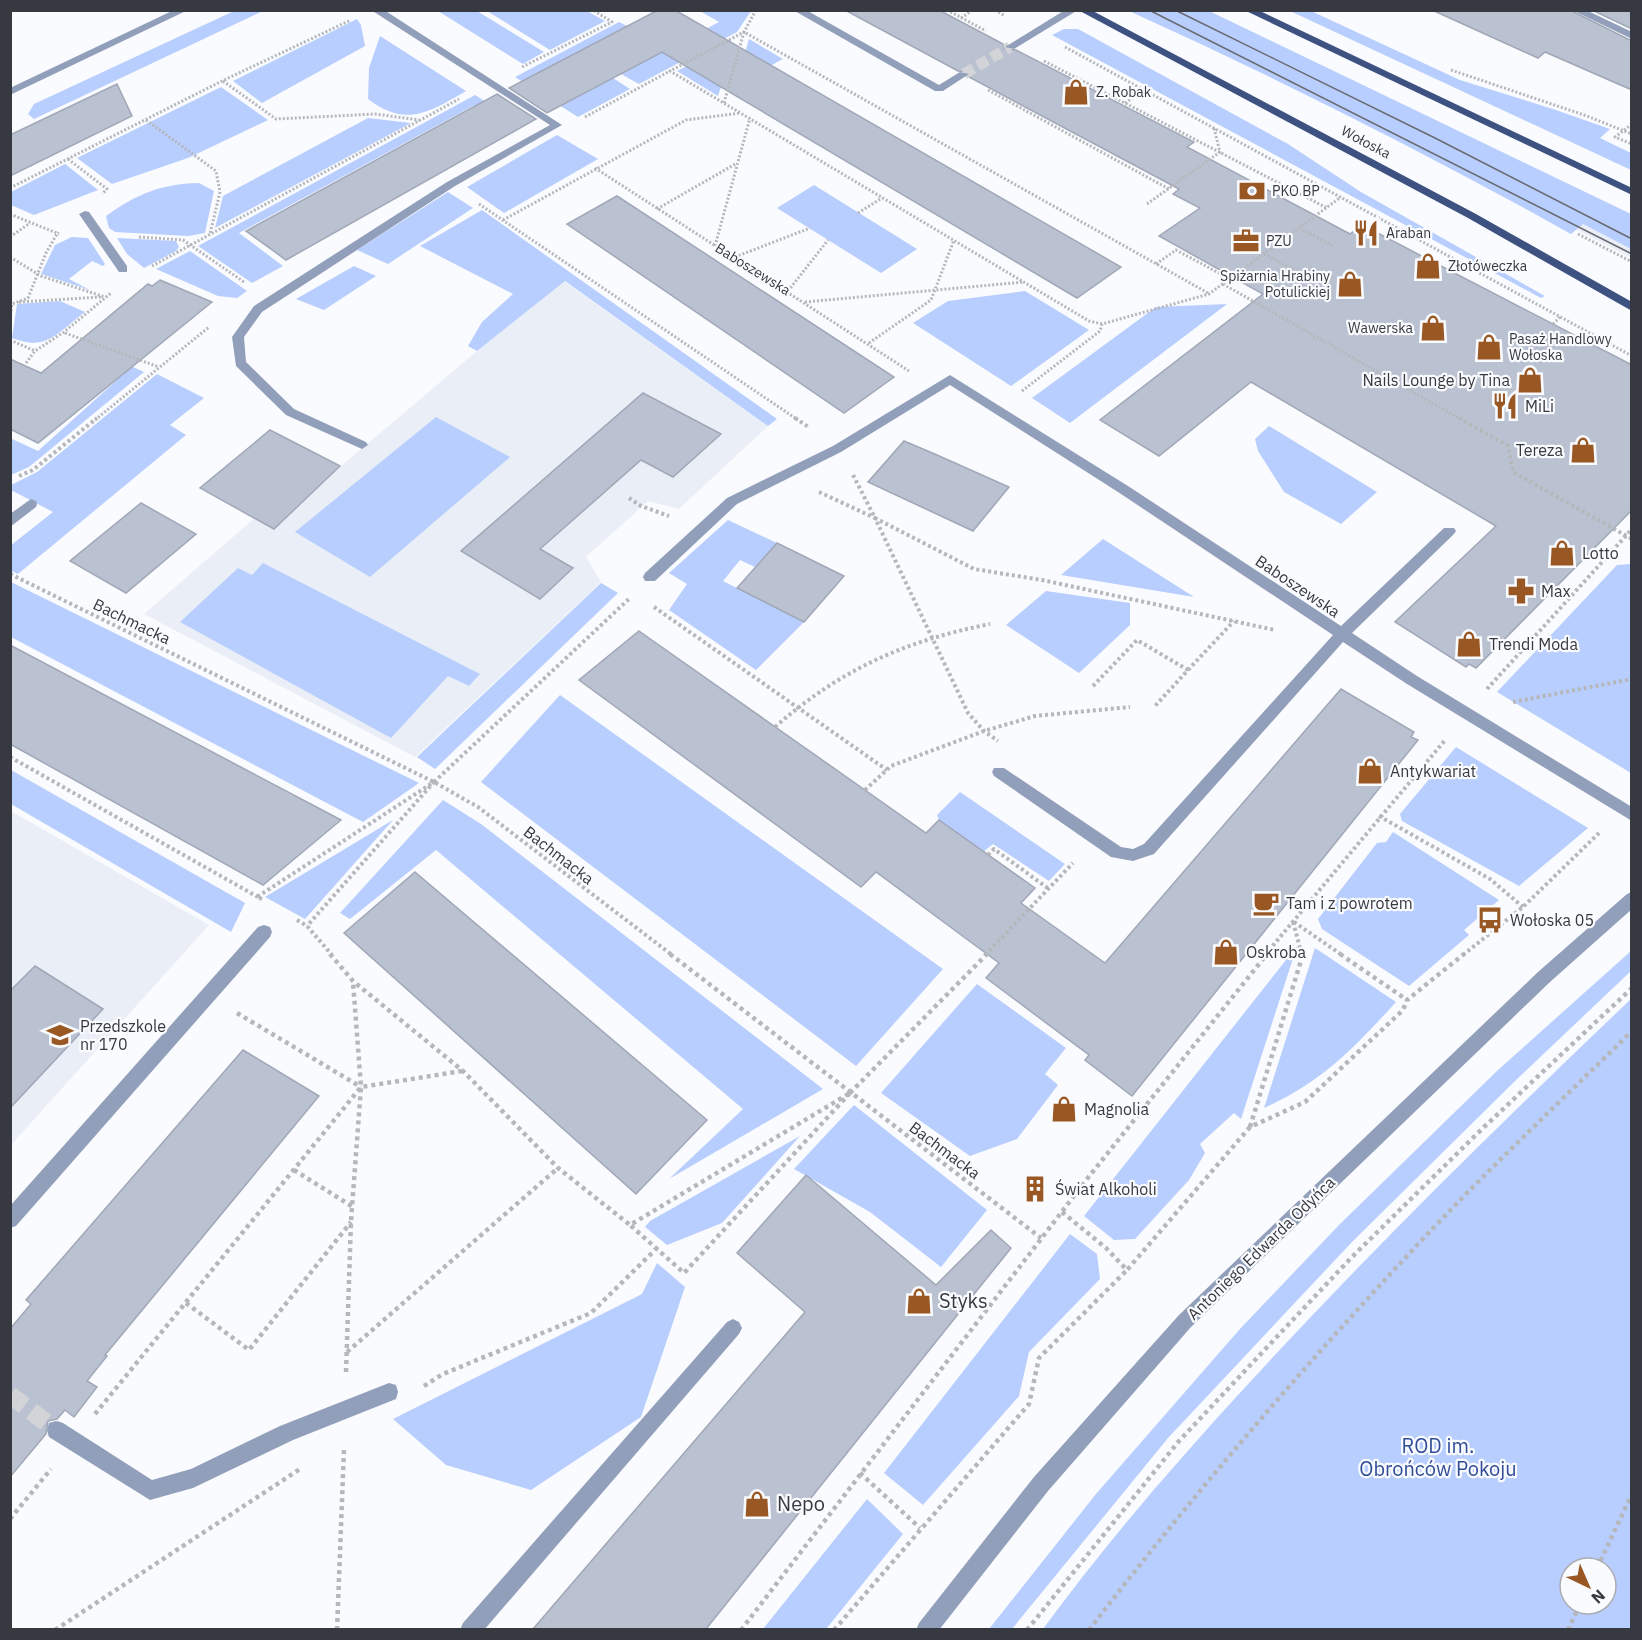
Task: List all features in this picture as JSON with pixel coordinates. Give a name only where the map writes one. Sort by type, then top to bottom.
[{"type":"main road","name":"Wołoska","points":[[1083,10],[1472,216],[1632,307]]},
{"type":"main road","points":[[1250,10],[1632,192]]},
{"type":"street","points":[[10,92],[183,10]]},
{"type":"street","points":[[363,445],[290,412],[240,363],[238,337],[258,309],[451,184],[557,125],[376,10]]},
{"type":"street","points":[[798,10],[939,89],[963,75]]},
{"type":"street","points":[[1012,46],[1072,10]]},
{"type":"street","points":[[1577,10],[1632,36]]},
{"type":"street","points":[[86,214],[123,269]]},
{"type":"street","name":"Baboszewska","points":[[837,449],[951,379],[1467,715],[1632,814]]},
{"type":"street","points":[[650,577],[732,501],[837,449]]},
{"type":"street","points":[[10,522],[31,504]]},
{"type":"street","points":[[999,772],[1116,852],[1127,856],[1140,854],[1149,849],[1342,634],[1449,531]]},
{"type":"street","name":"Antoniego Edwarda Odyńca","points":[[926,1629],[1041,1484],[1185,1321],[1544,977],[1632,899]]},
{"type":"street","points":[[10,1220],[264,932]]},
{"type":"street","points":[[470,1629],[733,1328]]},
{"type":"street","points":[[56,1430],[150,1490],[193,1478],[286,1433],[389,1392]]},
{"type":"path","points":[[514,71],[612,22],[593,10]]},
{"type":"path","points":[[724,103],[744,32],[756,10]]},
{"type":"path","points":[[947,10],[1012,46],[1327,208]]},
{"type":"path","points":[[961,18],[973,10]]},
{"type":"path","points":[[995,10],[1632,356]]},
{"type":"path","points":[[10,189],[222,81],[359,16]]},
{"type":"path","points":[[578,120],[744,32]]},
{"type":"path","points":[[744,32],[1209,294]]},
{"type":"path","points":[[1448,68],[1560,106],[1632,134]]},
{"type":"path","points":[[670,71],[1089,321],[1102,324],[1209,294],[1341,197]]},
{"type":"path","points":[[963,75],[1169,189]]},
{"type":"path","points":[[222,81],[276,119],[375,114],[420,120]]},
{"type":"path","points":[[1125,103],[1144,90]]},
{"type":"path","points":[[143,270],[466,96]]},
{"type":"path","points":[[740,113],[686,120],[502,220],[837,449],[860,485],[968,713],[984,731],[1004,744]]},
{"type":"path","points":[[715,246],[750,118]]},
{"type":"path","points":[[146,120],[216,171],[220,192],[210,235]]},
{"type":"path","points":[[1632,124],[1615,137],[1632,144]]},
{"type":"path","points":[[1214,128],[1220,152]]},
{"type":"path","points":[[1147,204],[1220,152]]},
{"type":"path","points":[[68,159],[107,189]]},
{"type":"path","points":[[657,208],[738,162]]},
{"type":"path","name":"Baboszewska","points":[[595,168],[911,372]]},
{"type":"path","points":[[858,213],[882,198]]},
{"type":"path","points":[[10,237],[30,223]]},
{"type":"path","points":[[734,257],[810,228]]},
{"type":"path","points":[[1299,228],[1334,246]]},
{"type":"path","points":[[10,319],[12,304],[28,298],[57,234]]},
{"type":"path","points":[[1578,234],[1632,261]]},
{"type":"path","points":[[788,291],[828,240]]},
{"type":"path","points":[[869,343],[930,300],[954,240]]},
{"type":"path","points":[[191,245],[245,283]]},
{"type":"path","points":[[1156,264],[1176,250],[1230,279]]},
{"type":"path","points":[[1264,254],[1300,273]]},
{"type":"path","points":[[10,257],[37,274],[105,297]]},
{"type":"path","points":[[805,302],[1025,282]]},
{"type":"path","points":[[1223,284],[1508,446],[1513,471],[1632,539]]},
{"type":"path","points":[[26,363],[35,351],[64,332],[112,291]]},
{"type":"path","points":[[10,302],[105,297]]},
{"type":"path","points":[[1553,324],[1560,317]]},
{"type":"path","points":[[1019,393],[1100,331],[1102,324]]},
{"type":"path","points":[[64,332],[160,367]]},
{"type":"path","points":[[10,340],[35,351]]},
{"type":"path","points":[[784,476],[875,518],[974,569],[1042,580],[1291,633],[1325,653]]},
{"type":"path","points":[[741,1629],[1041,1238],[1293,921],[1379,816],[1632,529]]},
{"type":"path","name":"Bachmacka","points":[[10,574],[434,782],[478,807],[1041,1238]]},
{"type":"path","points":[[307,926],[434,782],[650,577]]},
{"type":"path","points":[[663,613],[887,770]]},
{"type":"path","points":[[1155,706],[1234,621]]},
{"type":"path","points":[[775,727],[796,707],[854,670],[932,636],[990,624]]},
{"type":"path","points":[[1093,686],[1137,640],[1188,670]]},
{"type":"path","points":[[1503,704],[1632,679]]},
{"type":"path","points":[[865,790],[891,766],[984,731],[1035,716],[1130,707]]},
{"type":"path","points":[[10,757],[267,903]]},
{"type":"path","points":[[257,897],[434,782]]},
{"type":"path","points":[[1379,816],[1490,879],[1523,907]]},
{"type":"path","points":[[1250,1127],[1305,1102],[1403,1010],[1407,999],[1523,907],[1599,834],[1601,824]]},
{"type":"path","points":[[287,914],[307,926],[353,981],[463,1071],[558,1168],[630,1225],[684,1273],[850,1093],[1095,839]]},
{"type":"path","points":[[988,855],[994,849],[1049,889]]},
{"type":"path","points":[[257,897],[264,932]]},
{"type":"path","points":[[1293,921],[1407,999]]},
{"type":"path","points":[[834,1629],[1029,1404],[1039,1358],[1127,1270],[1250,1127],[1304,954],[1293,921]]},
{"type":"path","points":[[337,1629],[351,1221],[361,1087],[353,981]]},
{"type":"path","points":[[1027,1629],[1179,1441],[1341,1267],[1484,1127],[1632,988]]},
{"type":"path","points":[[208,996],[361,1087],[463,1071]]},
{"type":"path","points":[[1089,1629],[1166,1530],[1315,1358],[1439,1222],[1632,1031]]},
{"type":"path","points":[[10,1519],[361,1087]]},
{"type":"path","points":[[630,1225],[850,1093]]},
{"type":"path","points":[[347,1352],[558,1168]]},
{"type":"path","points":[[294,1170],[353,1207]]},
{"type":"path","points":[[1062,1212],[1106,1248],[1127,1270]]},
{"type":"path","points":[[186,1302],[249,1350],[351,1221]]},
{"type":"path","points":[[860,1473],[920,1528]]},
{"type":"path","points":[[1603,1556],[1632,1494]]},
{"type":"shaded area","points":[[1583,224],[1631,249],[1631,258],[1575,229]]},
{"type":"shaded area","points":[[564,281],[768,426],[679,509],[648,501],[586,557],[601,582],[415,757],[144,614],[324,458],[340,467]]},
{"type":"shaded area","name":"Przedszkole nr 170","points":[[11,811],[209,925],[11,1145]]},
{"type":"green space","points":[[234,11],[263,11],[34,119],[28,114],[34,104]]},
{"type":"green space","points":[[438,11],[477,11],[544,52],[523,64]]},
{"type":"green space","points":[[487,11],[587,11],[605,21],[550,50]]},
{"type":"green space","points":[[700,11],[751,11],[737,32],[639,84],[621,74],[719,22]]},
{"type":"green space","points":[[1129,11],[1209,11],[1631,214],[1631,249],[1583,224],[1571,234],[1352,118]]},
{"type":"green space","points":[[1290,11],[1311,11],[1460,80],[1610,129],[1600,138],[1631,153],[1631,170]]},
{"type":"green space","points":[[357,19],[361,25],[365,46],[262,103],[233,81]]},
{"type":"green space","points":[[619,22],[627,26],[543,70],[582,95],[613,78],[630,89],[578,117],[515,77]]},
{"type":"green space","points":[[1064,29],[1078,29],[1288,144],[1361,192],[1545,296],[1541,298],[1052,35]]},
{"type":"green space","points":[[380,36],[466,91],[441,105],[418,114],[394,113],[382,108],[368,99],[369,68]]},
{"type":"green space","points":[[749,39],[783,59],[736,84]]},
{"type":"green space","points":[[729,44],[734,47],[718,96],[677,71]]},
{"type":"green space","points":[[221,87],[268,120],[188,158],[112,184],[77,158]]},
{"type":"green space","points":[[475,95],[516,121],[511,129],[473,106],[239,233],[283,266],[252,283],[198,246]]},
{"type":"green space","points":[[368,118],[411,123],[215,228],[223,196]]},
{"type":"green space","points":[[557,135],[598,159],[504,213],[467,187]]},
{"type":"green space","points":[[65,164],[98,190],[34,215],[11,205],[11,192]]},
{"type":"green space","points":[[199,183],[214,191],[205,233],[188,236],[115,232],[109,228],[106,216],[139,196],[172,185]]},
{"type":"green space","points":[[814,185],[917,249],[881,273],[777,208]]},
{"type":"green space","points":[[448,192],[473,208],[388,264],[357,250]]},
{"type":"green space","points":[[482,210],[777,419],[768,426],[565,281],[477,351],[468,346],[482,322],[513,294],[420,246]]},
{"type":"green space","points":[[72,237],[88,238],[105,264],[103,266],[92,261],[69,279],[90,290],[41,274],[55,245]]},
{"type":"green space","points":[[117,238],[176,241],[179,247],[176,251],[144,268],[127,254]]},
{"type":"green space","points":[[190,251],[247,291],[237,298],[218,296],[156,269]]},
{"type":"green space","points":[[354,266],[376,276],[324,310],[296,299]]},
{"type":"green space","points":[[1025,291],[1089,330],[1011,386],[913,323],[948,301]]},
{"type":"green space","points":[[60,301],[85,312],[59,333],[43,341],[34,343],[12,338],[17,304]]},
{"type":"green space","points":[[1227,304],[1070,423],[1032,398],[1156,307]]},
{"type":"green space","points":[[109,356],[144,372],[29,467],[11,475],[10,438],[38,451],[126,372],[103,361]]},
{"type":"green space","points":[[157,374],[204,398],[170,425],[186,435],[18,574],[11,571],[10,546],[53,512],[11,490],[11,485],[37,472]]},
{"type":"green space","points":[[436,417],[510,457],[370,577],[295,532]]},
{"type":"green space","points":[[1269,426],[1377,492],[1341,524],[1284,492],[1258,451],[1255,439]]},
{"type":"green space","points":[[728,520],[777,543],[755,567],[740,560],[723,581],[804,622],[756,670],[669,610],[687,584],[669,573]]},
{"type":"green space","points":[[1103,539],[1194,597],[1061,575]]},
{"type":"green space","points":[[263,563],[480,674],[469,686],[448,676],[391,738],[180,622],[238,568],[252,575]]},
{"type":"green space","points":[[1632,564],[1631,773],[1497,692],[1617,565]]},
{"type":"green space","points":[[11,582],[419,783],[363,822],[11,637]]},
{"type":"green space","points":[[601,583],[618,593],[435,769],[417,757]]},
{"type":"green space","points":[[1046,591],[1130,603],[1130,625],[1079,673],[1006,625]]},
{"type":"green space","points":[[560,695],[943,969],[856,1066],[481,782]]},
{"type":"green space","points":[[1456,747],[1588,828],[1519,886],[1402,821],[1400,814]]},
{"type":"green space","points":[[11,770],[245,903],[231,932],[11,804]]},
{"type":"green space","points":[[960,792],[1065,864],[1049,881],[993,844],[983,852],[939,820],[937,815]]},
{"type":"green space","points":[[443,800],[481,824],[823,1089],[669,1179],[743,1109],[436,850],[350,919],[340,913]]},
{"type":"green space","points":[[393,820],[305,919],[265,897]]},
{"type":"green space","points":[[1393,832],[1499,900],[1464,930],[1469,935],[1409,986],[1322,929],[1318,919],[1377,843],[1386,842]]},
{"type":"green space","points":[[1297,946],[1241,1119],[1234,1113],[1200,1144],[1205,1153],[1189,1180],[1135,1239],[1114,1240],[1084,1216]]},
{"type":"green space","points":[[1315,948],[1396,1002],[1366,1035],[1320,1075],[1285,1098],[1264,1108]]},
{"type":"green space","points":[[1631,951],[1631,971],[1514,1082],[1352,1242],[1168,1438],[1012,1629],[989,1629],[1096,1494],[1239,1330],[1339,1225],[1498,1070]]},
{"type":"green space","points":[[977,984],[1066,1048],[1045,1074],[1058,1085],[1017,1139],[970,1156],[881,1093]]},
{"type":"green space","name":"ROD im. Obrońców Pokoju","points":[[1631,999],[1631,1629],[1043,1629],[1143,1503],[1250,1382],[1390,1235]]},
{"type":"green space","points":[[854,1105],[987,1210],[941,1267],[870,1212],[794,1169]]},
{"type":"green space","points":[[800,1136],[722,1223],[667,1245],[645,1227],[650,1221]]},
{"type":"green space","points":[[1070,1234],[1097,1254],[1100,1279],[1029,1352],[1019,1396],[923,1505],[884,1473]]},
{"type":"green space","points":[[657,1263],[685,1287],[641,1417],[531,1490],[446,1465],[393,1419],[642,1294]]},
{"type":"green space","points":[[867,1499],[903,1534],[826,1629],[763,1629]]},
{"type":"building","points":[[658,10],[675,10],[1121,267],[1077,298],[662,52],[547,113],[509,88]]},
{"type":"building","points":[[845,10],[939,10],[1005,45],[1003,46],[1005,49],[1016,50],[1194,142],[1187,147],[1350,234],[1362,225],[1632,365],[1632,510],[1476,668],[1469,664],[1466,667],[1395,622],[1496,526],[1251,382],[1159,456],[1100,420],[1263,294],[1159,236],[1200,208],[1173,194],[1179,189],[969,77],[971,74],[969,72],[958,71]]},
{"type":"building","points":[[1432,10],[1570,10],[1632,41],[1632,90],[1545,52],[1538,58]]},
{"type":"building","points":[[1592,10],[1632,10],[1632,29]]},
{"type":"building","points":[[117,84],[132,116],[10,176],[10,135]]},
{"type":"building","points":[[497,94],[536,119],[286,260],[246,231]]},
{"type":"building","points":[[617,196],[894,377],[844,413],[567,224]]},
{"type":"building","points":[[160,280],[212,302],[38,443],[10,429],[10,359],[41,373],[148,284],[152,286]]},
{"type":"building","points":[[643,393],[721,434],[673,477],[641,460],[540,549],[573,568],[540,599],[461,551]]},
{"type":"building","points":[[270,430],[340,466],[274,529],[200,488]]},
{"type":"building","points":[[904,441],[1009,487],[973,531],[868,482]]},
{"type":"building","points":[[141,503],[196,534],[126,593],[70,561]]},
{"type":"building","points":[[777,543],[844,576],[804,622],[737,588]]},
{"type":"building","points":[[639,631],[926,833],[939,820],[1035,888],[1021,903],[1105,963],[1341,689],[1414,732],[1411,737],[1418,740],[1132,1096],[1085,1060],[1089,1055],[986,978],[999,963],[876,872],[861,887],[579,680]]},
{"type":"building","points":[[10,645],[341,820],[263,885],[10,744]]},
{"type":"building","points":[[415,872],[707,1120],[636,1194],[344,933]]},
{"type":"building","points":[[35,966],[103,1009],[10,1108],[10,991]]},
{"type":"building","points":[[243,1050],[319,1096],[105,1355],[107,1356],[87,1381],[97,1387],[74,1417],[65,1410],[57,1419],[48,1421],[46,1434],[10,1477],[10,1329],[31,1304],[26,1300]]},
{"type":"building","points":[[806,1175],[936,1285],[991,1230],[1011,1248],[706,1629],[533,1629],[805,1312],[737,1253]]},
{"type":"tunnel","points":[[964,74],[1010,47]]},
{"type":"tunnel","points":[[10,1395],[56,1430]]},
{"type":"tram line","points":[[1149,10],[1632,254]]},
{"type":"tram line","points":[[1175,10],[1435,138],[1632,239]]},
{"type":"place","name":"Z. Robak","points":[[1076,92]]},
{"type":"place","name":"PKO BP","points":[[1252,191]]},
{"type":"place","name":"Araban","points":[[1366,233]]},
{"type":"place","name":"PZU","points":[[1246,241]]},
{"type":"place","name":"Złotóweczka","points":[[1428,266]]},
{"type":"place","name":"Spiżarnia Hrabiny Potulickiej","points":[[1350,284]]},
{"type":"place","name":"Wawerska","points":[[1433,328]]},
{"type":"place","name":"Pasaż Handlowy Wołoska","points":[[1489,347]]},
{"type":"place","name":"Nails Lounge by Tina","points":[[1530,380]]},
{"type":"place","name":"MiLi","points":[[1505,406]]},
{"type":"place","name":"Tereza","points":[[1583,450]]},
{"type":"place","name":"Lotto","points":[[1562,553]]},
{"type":"place","name":"Max","points":[[1521,591]]},
{"type":"place","name":"Trendi Moda","points":[[1469,644]]},
{"type":"place","name":"Antykwariat","points":[[1370,771]]},
{"type":"place","name":"Tam i z powrotem","points":[[1266,903]]},
{"type":"place","name":"Wołoska 05","points":[[1490,920]]},
{"type":"place","name":"Oskroba","points":[[1226,952]]},
{"type":"place","name":"Przedszkole nr 170","points":[[60,1035]]},
{"type":"place","name":"Magnolia","points":[[1064,1109]]},
{"type":"place","name":"Świat Alkoholi","points":[[1035,1189]]},
{"type":"place","name":"Styks","points":[[919,1301]]},
{"type":"place","name":"Nepo","points":[[757,1504]]}]
